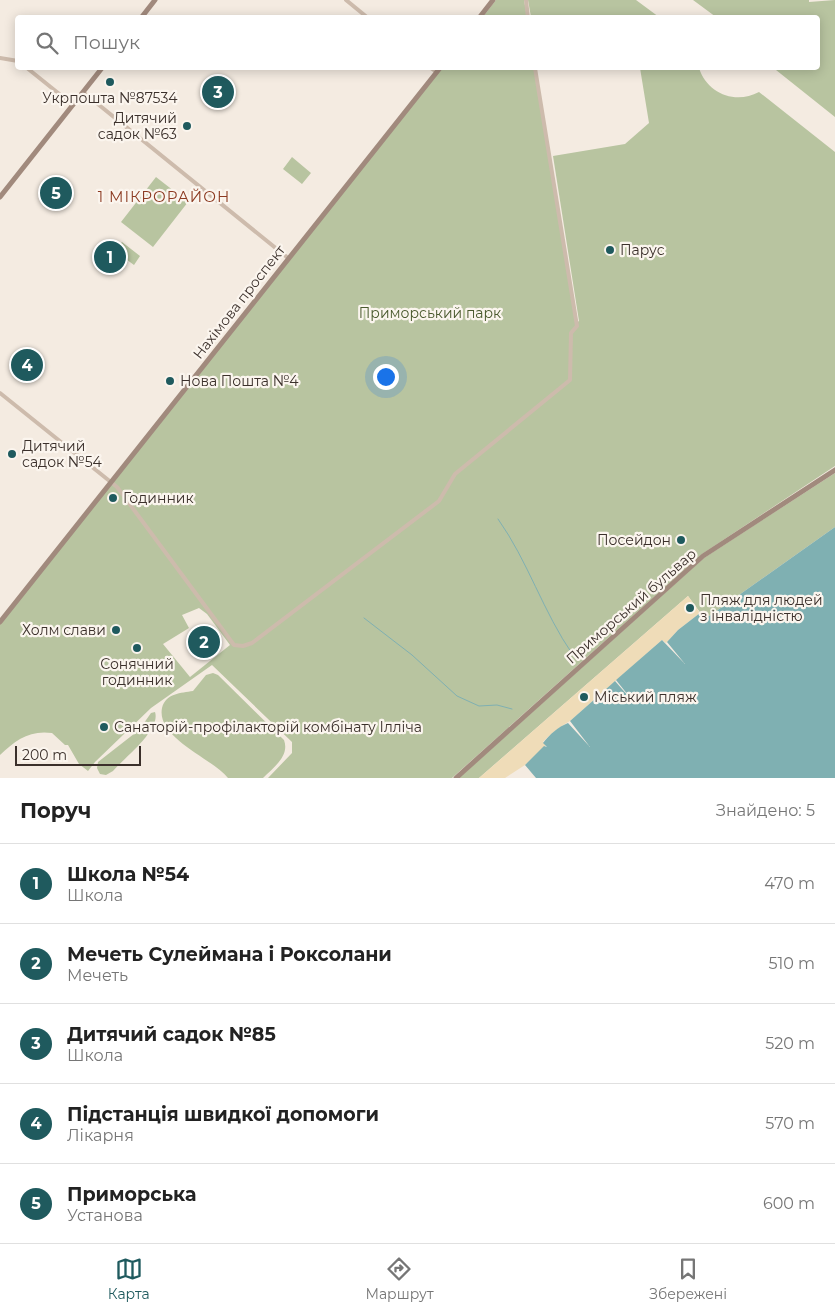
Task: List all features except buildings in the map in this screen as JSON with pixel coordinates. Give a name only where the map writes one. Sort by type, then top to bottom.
[{"type":"main road","points":[[143,15],[155,0]]},
{"type":"main road","points":[[481,15],[493,0]]},
{"type":"main road","points":[[1,194],[100,70]]},
{"type":"main road","name":"Нахімова проспект","points":[[0,622],[438,70]]},
{"type":"main road","name":"Приморський бульвар","points":[[456,778],[703,556],[835,470]]},
{"type":"street","points":[[346,0],[364,15]]},
{"type":"street","points":[[526,0],[528,15]]},
{"type":"street","points":[[0,58],[15,60]]},
{"type":"street","points":[[29,70],[73,105]]},
{"type":"street","points":[[1,395],[122,492],[234,645],[243,646],[252,643],[439,501],[455,474],[568,383],[572,375],[571,331],[577,326],[536,70]]},
{"type":"street","points":[[83,92],[288,258]]},
{"type":"green space","points":[[496,0],[524,0],[527,15],[484,15]]},
{"type":"green space","points":[[528,0],[636,0],[656,15],[531,15]]},
{"type":"green space","points":[[693,0],[809,0],[809,2],[835,0],[835,117],[776,70],[820,70],[820,15],[713,15]]},
{"type":"green space","name":"Приморський парк","points":[[440,70],[535,70],[576,323],[579,321],[553,156],[625,144],[649,123],[640,70],[700,70],[708,84],[723,94],[741,97],[759,92],[835,152],[835,466],[702,554],[452,778],[268,778],[292,753],[292,742],[212,665],[151,708],[88,771],[79,764],[68,745],[65,745],[52,733],[36,733],[23,737],[0,755],[0,621]],"holes":[[[199,608],[207,614],[230,645],[190,677],[163,644],[189,628],[182,615]]]},
{"type":"green space","points":[[292,157],[311,173],[302,184],[283,169]]},
{"type":"green space","points":[[156,177],[188,202],[153,247],[121,222]]},
{"type":"green space","points":[[122,242],[140,256],[134,265],[115,251]]},
{"type":"green space","points":[[835,473],[835,527],[705,619],[688,596],[479,778],[459,778],[704,558]]},
{"type":"green space","points":[[213,673],[218,675],[284,740],[285,751],[283,756],[276,766],[263,778],[228,778],[176,738],[162,719],[162,708],[167,699],[179,693],[193,691],[206,675]]},
{"type":"green space","points":[[155,712],[153,727],[141,743],[113,771],[106,775],[100,774],[97,768],[98,762],[139,730],[151,713]]},
{"type":"sand","name":"Міський пляж","points":[[688,596],[700,613],[678,630],[666,643],[662,640],[570,721],[549,736],[543,742],[546,745],[525,765],[505,778],[479,778]]},
{"type":"water","points":[[835,527],[835,778],[536,778],[525,765],[544,746],[547,747],[543,743],[551,734],[568,723],[590,747],[570,721],[604,691],[606,693],[605,690],[615,681],[636,705],[616,680],[662,640],[685,664],[667,642],[678,630],[700,613],[705,619]]},
{"type":"waterway","points":[[498,519],[509,535],[562,639],[573,655]]},
{"type":"waterway","points":[[364,618],[412,655],[457,696],[479,706],[497,705],[512,709]]},
{"type":"place","name":"Укрпошта №87534","points":[[110,82]]},
{"type":"place","name":"Дитячий садок №85","points":[[218,92]]},
{"type":"place","name":"Дитячий садок №63","points":[[187,126]]},
{"type":"place","name":"Приморська","points":[[56,193]]},
{"type":"place","name":"Парус","points":[[610,250]]},
{"type":"place","name":"Школа №54","points":[[110,257]]},
{"type":"place","name":"Підстанція швидкої допомоги","points":[[27,365]]},
{"type":"place","name":"Нова Пошта №4","points":[[170,381]]},
{"type":"place","name":"Дитячий садок №54","points":[[12,454]]},
{"type":"place","name":"Годинник","points":[[113,498]]},
{"type":"place","name":"Посейдон","points":[[681,540]]},
{"type":"place","name":"Пляж для людей з інвалідністю","points":[[690,608]]},
{"type":"place","name":"Холм слави","points":[[116,630]]},
{"type":"place","name":"Мечеть Сулеймана і Роксолани","points":[[204,642]]},
{"type":"place","name":"Сонячний годинник","points":[[137,648]]},
{"type":"place","name":"Міський пляж","points":[[584,697]]},
{"type":"place","name":"Санаторій-профілакторій комбінату Ілліча","points":[[104,727]]},
{"type":"district","name":"1 МІКРОРАЙОН","points":[[164,196]]}]
